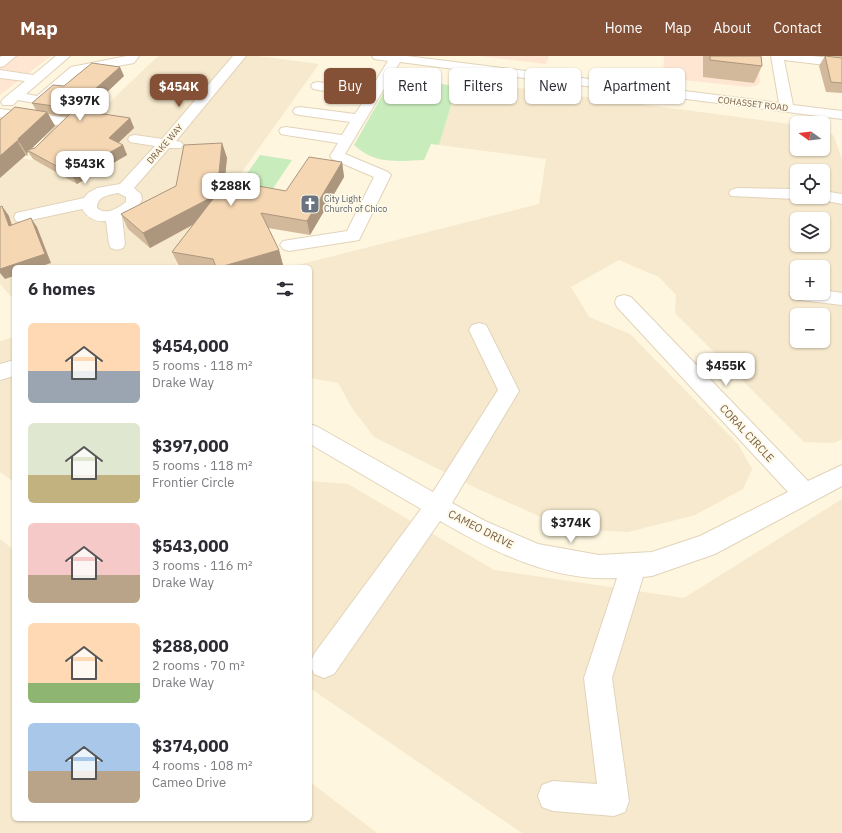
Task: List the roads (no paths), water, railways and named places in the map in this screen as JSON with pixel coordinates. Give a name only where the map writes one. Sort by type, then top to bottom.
[{"type":"street","points":[[0,63],[10,56]]},
{"type":"street","points":[[0,108],[64,56]]},
{"type":"street","points":[[15,96],[40,100],[75,70],[130,60],[133,56]]},
{"type":"street","name":"DRAKE WAY","points":[[124,189],[166,144],[240,56]]},
{"type":"street","name":"COHASSET ROAD","points":[[378,56],[411,58],[842,115]]},
{"type":"street","points":[[787,108],[777,56],[842,63]]},
{"type":"street","points":[[376,91],[396,58]]},
{"type":"street","points":[[0,74],[36,79]]},
{"type":"street","points":[[318,86],[324,87]]},
{"type":"street","points":[[289,245],[353,236],[382,175],[337,156],[368,104]]},
{"type":"street","points":[[300,111],[359,119]]},
{"type":"street","points":[[0,113],[69,122],[41,149]]},
{"type":"street","points":[[286,131],[347,140]]},
{"type":"street","points":[[135,139],[186,147]]},
{"type":"street","points":[[22,217],[89,202],[97,194],[111,189],[124,189],[133,195],[134,199],[132,204],[122,212],[106,216],[93,213],[88,206],[89,202]]},
{"type":"street","points":[[737,192],[790,194]]},
{"type":"street","points":[[830,197],[842,199]]},
{"type":"street","points":[[114,215],[117,244]]},
{"type":"street","points":[[830,298],[842,299]]},
{"type":"street","name":"CORAL CIRCLE","points":[[624,302],[805,494]]},
{"type":"street","points":[[324,664],[437,506],[510,391],[479,330]]},
{"type":"street","points":[[0,372],[12,369]]},
{"type":"street","name":"CAMEO DRIVE","points":[[312,434],[476,529],[537,556],[599,567],[652,564],[706,546],[842,474]]},
{"type":"street","points":[[553,796],[614,801],[598,678],[634,565]]},
{"type":"place","name":"City Light Church of Chico","points":[[310,204]]}]
